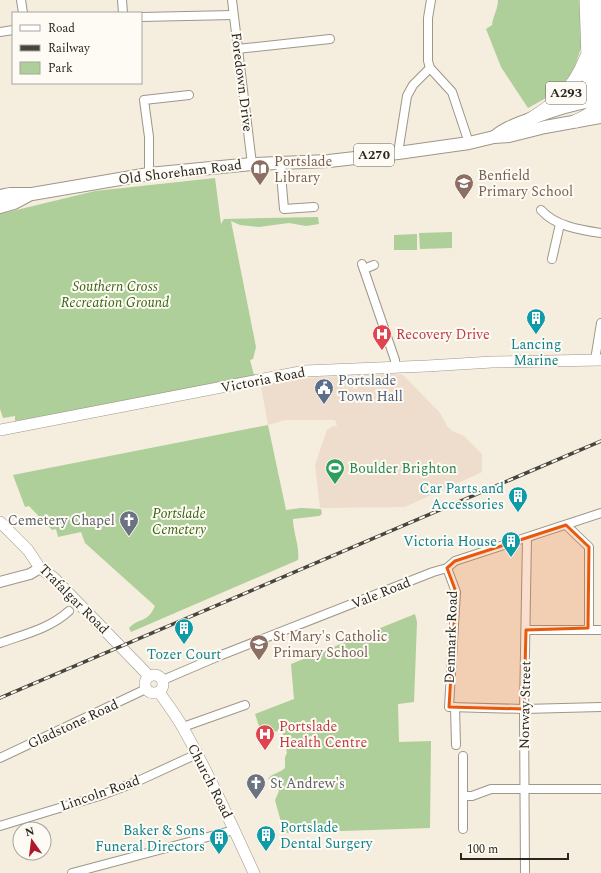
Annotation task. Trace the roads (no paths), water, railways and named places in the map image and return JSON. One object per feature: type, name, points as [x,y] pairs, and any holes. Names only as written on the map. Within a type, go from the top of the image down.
[{"type":"highway","name":"A293","points":[[586,0],[588,88],[598,105]]},
{"type":"highway","name":"A293","points":[[576,121],[587,116],[598,105],[600,49],[596,0]]},
{"type":"highway","name":"A293","points":[[531,119],[553,104],[568,91],[588,55]]},
{"type":"main road","name":"Old Shoreham Road","points":[[494,137],[506,128],[559,108],[598,105]]},
{"type":"main road","name":"Old Shoreham Road","points":[[0,196],[10,194],[32,194],[149,174],[252,164],[329,161],[398,153],[469,143],[494,137],[509,136],[534,129],[576,121]]},
{"type":"main road","name":"Old Shoreham Road","points":[[0,207],[14,203],[32,194]]},
{"type":"main road","name":"Victoria Road","points":[[0,430],[305,371],[396,368],[492,362],[598,360]]},
{"type":"main road","name":"Trafalgar Road","points":[[0,522],[28,550],[40,568],[59,582],[149,676]]},
{"type":"main road","points":[[154,674],[158,675],[163,680],[163,687],[160,692],[153,694],[146,690],[145,682],[149,676],[154,674]]},
{"type":"main road","name":"Church Road","points":[[160,692],[183,728],[197,754],[254,873]]},
{"type":"street","points":[[21,0],[23,12]]},
{"type":"street","points":[[122,0],[123,12]]},
{"type":"street","name":"Foredown Drive","points":[[232,0],[252,164]]},
{"type":"street","points":[[431,0],[428,18],[428,61],[430,68],[452,92],[469,143]]},
{"type":"street","points":[[142,17],[234,15]]},
{"type":"street","points":[[0,32],[12,30]]},
{"type":"street","points":[[237,49],[330,39]]},
{"type":"street","points":[[398,153],[407,96],[414,85],[430,68]]},
{"type":"street","points":[[149,174],[149,137],[144,100],[189,95]]},
{"type":"street","points":[[280,163],[284,209],[314,207]]},
{"type":"street","points":[[540,210],[560,224],[601,233]]},
{"type":"street","points":[[552,259],[560,224]]},
{"type":"street","points":[[374,265],[363,267],[396,368]]},
{"type":"street","points":[[598,360],[601,323]]},
{"type":"street","name":"Vale Road","points":[[163,680],[219,656],[433,572],[447,568],[455,561],[601,513]]},
{"type":"street","points":[[566,525],[589,547],[589,626],[586,630]]},
{"type":"street","name":"Norway Street","points":[[525,873],[524,708],[527,538]]},
{"type":"street","points":[[0,582],[30,574],[40,568]]},
{"type":"street","name":"Denmark Road","points":[[447,568],[456,592],[452,707],[456,745]]},
{"type":"street","points":[[0,643],[46,627],[59,620],[70,611]]},
{"type":"street","points":[[526,630],[601,630]]},
{"type":"street","name":"Gladstone Road","points":[[0,758],[146,690]]},
{"type":"street","points":[[183,728],[245,705]]},
{"type":"street","points":[[452,707],[601,707]]},
{"type":"street","name":"Lincoln Road","points":[[0,826],[106,793],[136,782],[197,754]]},
{"type":"street","points":[[462,756],[463,829]]},
{"type":"street","points":[[463,796],[472,796],[490,789],[601,789]]},
{"type":"street","points":[[72,873],[234,830]]},
{"type":"railway","points":[[0,698],[601,441]]},
{"type":"place","name":"Portslade Library","points":[[260,186]]},
{"type":"place","name":"Benfield Primary School","points":[[464,200]]},
{"type":"place","name":"Lancing Marine","points":[[536,335]]},
{"type":"place","name":"Recovery Drive","points":[[382,351]]},
{"type":"place","name":"Portslade Town Hall","points":[[324,405]]},
{"type":"place","name":"Boulder Brighton","points":[[335,485]]},
{"type":"place","name":"Car Parts and Accessories","points":[[518,513]]},
{"type":"place","name":"Cemetery Chapel","points":[[129,537]]},
{"type":"place","name":"Victoria House","points":[[511,558]]},
{"type":"place","name":"Tozer Court","points":[[184,645]]},
{"type":"place","name":"St Mary's Catholic Primary School","points":[[259,661]]},
{"type":"place","name":"Portslade Health Centre","points":[[265,751]]},
{"type":"place","name":"St Andrew's","points":[[256,800]]},
{"type":"place","name":"Portslade Dental Surgery","points":[[266,852]]},
{"type":"place","name":"Baker & Sons Funeral Directors","points":[[219,855]]},
{"type":"park label","name":"Southern Cross Recreation Ground","points":[[115,294]]},
{"type":"park label","name":"Portslade Cemetery","points":[[179,522]]}]
